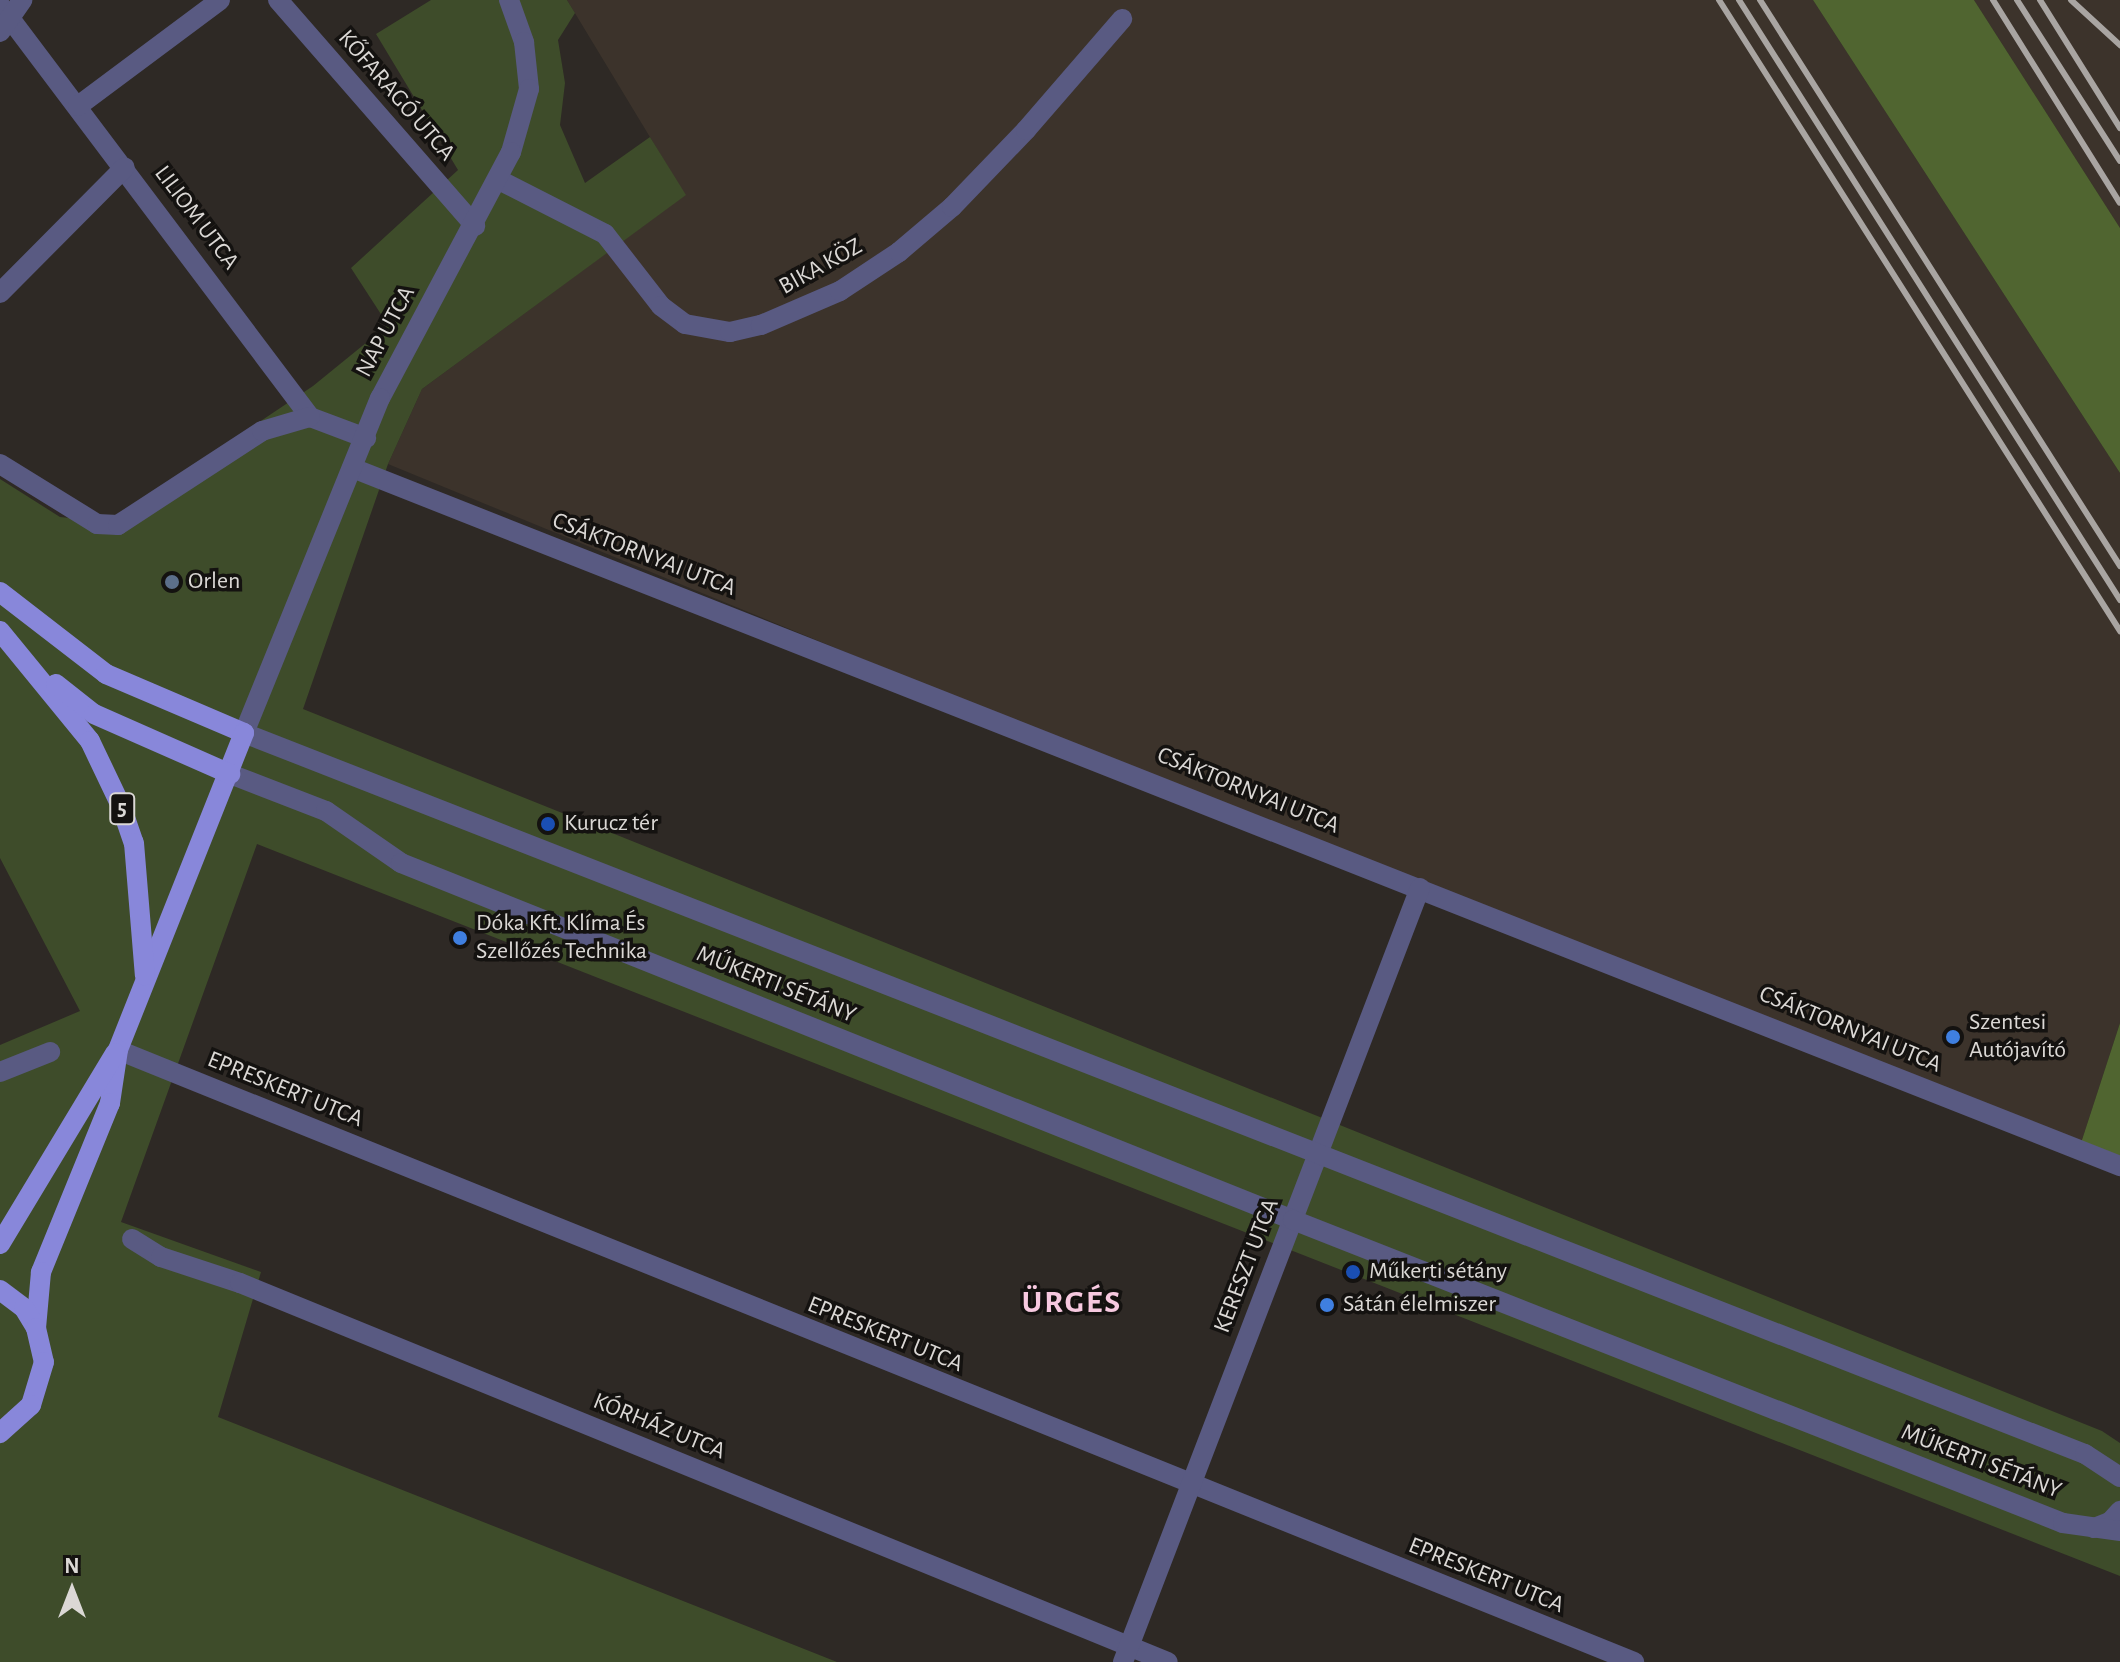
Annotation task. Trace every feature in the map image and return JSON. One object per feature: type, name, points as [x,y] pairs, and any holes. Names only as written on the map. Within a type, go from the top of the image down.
[{"type":"main road","points":[[0,592],[106,674],[244,733]]},
{"type":"main road","name":"5","points":[[0,631],[31,664],[90,741],[121,806],[139,876],[146,980]]},
{"type":"main road","points":[[31,664],[94,714],[230,774]]},
{"type":"main road","name":"5","points":[[0,1244],[118,1050],[244,733]]},
{"type":"main road","name":"5","points":[[0,1433],[22,1417],[38,1391],[44,1362],[36,1328],[41,1272],[110,1103],[118,1050]]},
{"type":"main road","points":[[0,1290],[24,1308],[36,1328]]},
{"type":"street","points":[[78,106],[220,0]]},
{"type":"street","name":"KŐFARAGÓ UTCA","points":[[278,0],[475,226]]},
{"type":"street","name":"NAP UTCA","points":[[355,469],[380,398],[499,180],[529,89],[524,42],[509,0]]},
{"type":"street","name":"LILIOM UTCA","points":[[8,14],[310,417]]},
{"type":"street","name":"BIKA KÖZ","points":[[499,180],[605,234],[661,306],[685,324],[730,332],[761,325],[840,291],[899,252],[952,207],[1026,130],[1122,19]]},
{"type":"street","points":[[0,293],[125,167]]},
{"type":"street","points":[[0,464],[97,524],[118,525],[262,431],[310,417],[366,438]]},
{"type":"street","points":[[244,733],[355,469]]},
{"type":"street","name":"CSÁKTORNYAI UTCA","points":[[355,469],[2120,1166]]},
{"type":"street","name":"MŰKERTI SÉTÁNY","points":[[244,733],[1319,1151],[2085,1454],[2119,1478]]},
{"type":"street","name":"MŰKERTI SÉTÁNY","points":[[230,774],[326,811],[401,863],[1293,1220],[2063,1523],[2120,1531]]},
{"type":"street","name":"KERESZT UTCA","points":[[1126,1655],[1420,888]]},
{"type":"street","name":"EPRESKERT UTCA","points":[[118,1050],[1190,1487],[1634,1662]]},
{"type":"street","points":[[0,1072],[50,1052]]},
{"type":"street","name":"KÓRHÁZ UTCA","points":[[132,1239],[161,1257],[240,1283],[1126,1655],[1168,1662]]},
{"type":"street","points":[[2094,1528],[2110,1522],[2120,1511]]},
{"type":"shaded area","points":[[567,0],[1813,0],[2120,473],[2120,1023],[2080,1146],[1420,888],[388,464],[422,389],[685,195]]},
{"type":"shaded area","points":[[1974,0],[2120,0],[2120,228]]},
{"type":"green space","points":[[431,0],[567,0],[575,13],[558,40],[565,83],[560,125],[585,183],[650,137],[686,195],[422,389],[388,464],[303,709],[2102,1431],[2120,1443],[2120,1576],[257,844],[121,1222],[261,1272],[218,1417],[837,1662],[0,1662],[0,1045],[80,1011],[0,858],[0,479],[60,517],[110,522],[313,386],[388,325],[351,268],[458,170],[376,34]]},
{"type":"green space","points":[[1813,0],[1974,0],[2120,228],[2120,473]]},
{"type":"green space","points":[[2120,1023],[2120,1164],[2080,1146]]},
{"type":"railway","points":[[1719,0],[2120,631]]},
{"type":"railway","points":[[1739,0],[2120,600]]},
{"type":"railway","points":[[1760,0],[2120,566]]},
{"type":"railway","points":[[1993,0],[2120,203]]},
{"type":"railway","points":[[2017,0],[2120,161]]},
{"type":"railway","points":[[2040,0],[2120,128]]},
{"type":"railway","points":[[2071,0],[2120,45]]},
{"type":"place","name":"Orlen","points":[[172,582]]},
{"type":"place","name":"Kurucz tér","points":[[548,824]]},
{"type":"place","name":"Dóka Kft. Klíma És Szellőzés Technika","points":[[460,938]]},
{"type":"place","name":"Szentesi Autójavító","points":[[1953,1037]]},
{"type":"place","name":"Műkerti sétány","points":[[1353,1272]]},
{"type":"place","name":"Sátán élelmiszer","points":[[1327,1305]]},
{"type":"district","name":"ÜRGÉS","points":[[1072,1302]]}]
